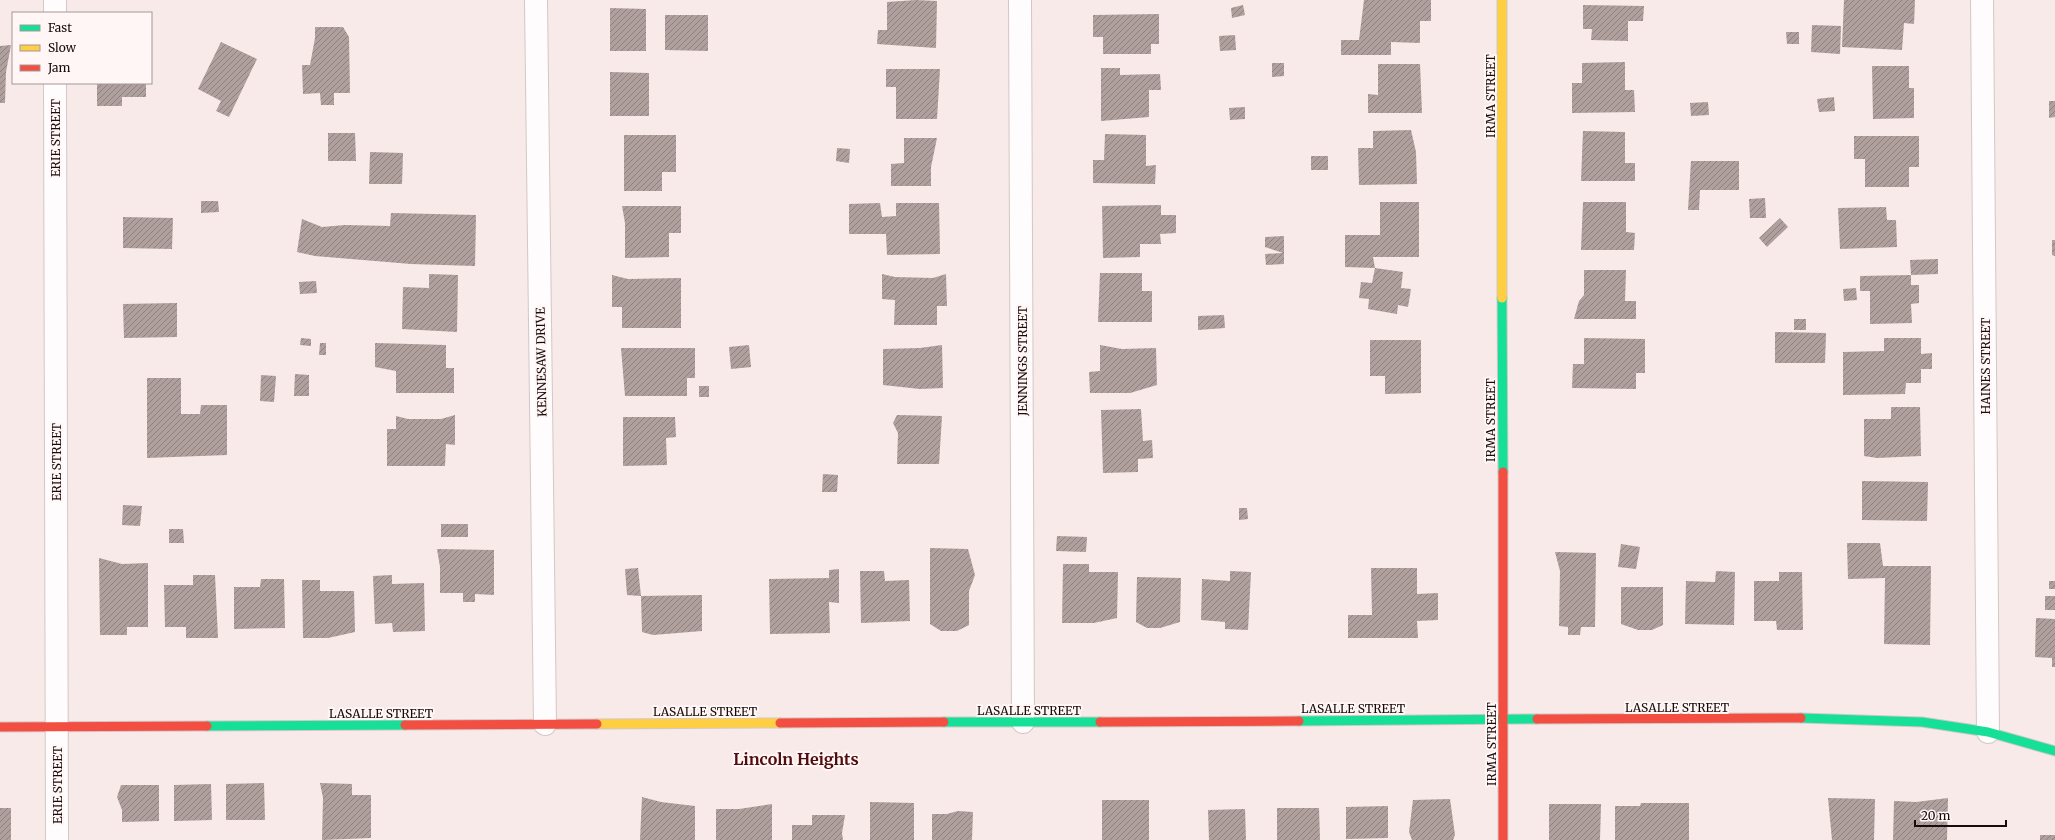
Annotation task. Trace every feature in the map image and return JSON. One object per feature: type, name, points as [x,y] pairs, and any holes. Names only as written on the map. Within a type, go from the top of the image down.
[{"type":"street","points":[[55,0],[55,12]]},
{"type":"street","name":"KENNESAW DRIVE","points":[[536,0],[545,724]]},
{"type":"street","name":"JENNINGS STREET","points":[[1020,0],[1022,722]]},
{"type":"street","name":"IRMA STREET","points":[[1502,0],[1503,840]]},
{"type":"street","name":"HAINES STREET","points":[[1982,0],[1988,732]]},
{"type":"street","name":"ERIE STREET","points":[[55,84],[57,840]]},
{"type":"street","name":"LASALLE STREET","points":[[0,727],[1503,719],[1850,719],[1922,722],[1988,732],[2055,751]]},
{"type":"building","points":[[916,0],[937,1],[936,48],[877,44],[878,30],[887,30],[887,2]]},
{"type":"building","points":[[1364,0],[1431,0],[1431,21],[1420,21],[1420,43],[1391,42],[1391,55],[1341,55],[1341,40],[1359,40]]},
{"type":"building","points":[[1844,0],[1915,0],[1914,24],[1904,23],[1902,50],[1842,47]]},
{"type":"building","points":[[1243,5],[1245,15],[1232,18],[1231,8]]},
{"type":"building","points":[[1583,5],[1644,6],[1643,21],[1628,21],[1628,41],[1591,40],[1592,29],[1583,29]]},
{"type":"building","points":[[610,8],[646,9],[646,51],[610,51]]},
{"type":"building","points":[[1159,14],[1159,44],[1151,44],[1151,54],[1103,54],[1103,37],[1093,37],[1093,15]]},
{"type":"building","points":[[665,15],[708,15],[708,51],[665,50]]},
{"type":"building","points":[[1812,25],[1841,26],[1840,54],[1811,52]]},
{"type":"building","points":[[315,27],[343,27],[349,37],[350,93],[334,93],[334,105],[321,105],[320,93],[303,94],[302,65],[310,65],[315,38]]},
{"type":"building","points":[[1786,32],[1799,32],[1799,44],[1787,44]]},
{"type":"building","points":[[1235,35],[1236,50],[1220,51],[1219,36]]},
{"type":"building","points":[[221,42],[257,59],[229,117],[216,111],[221,101],[198,89]]},
{"type":"building","points":[[11,45],[6,72],[5,103],[0,103],[0,46]]},
{"type":"building","points":[[1625,62],[1625,90],[1634,90],[1635,112],[1572,113],[1572,83],[1582,83],[1582,63]]},
{"type":"building","points":[[1272,63],[1284,63],[1284,76],[1272,77]]},
{"type":"building","points":[[1378,64],[1420,64],[1422,113],[1368,113],[1368,94],[1378,95]]},
{"type":"building","points":[[1872,66],[1909,66],[1909,88],[1914,88],[1914,118],[1873,119]]},
{"type":"building","points":[[1101,68],[1120,68],[1120,75],[1160,74],[1161,90],[1149,90],[1149,117],[1101,121]]},
{"type":"building","points":[[886,69],[940,69],[937,119],[896,119],[896,87],[886,87]]},
{"type":"building","points":[[610,72],[649,73],[649,116],[610,116]]},
{"type":"building","points":[[97,84],[146,84],[146,97],[122,97],[122,106],[97,106]]},
{"type":"building","points":[[1834,97],[1835,111],[1819,112],[1817,99]]},
{"type":"building","points":[[2049,101],[2055,101],[2055,117],[2049,118]]},
{"type":"building","points":[[1708,102],[1709,115],[1691,116],[1690,103]]},
{"type":"building","points":[[1245,107],[1245,119],[1230,120],[1229,108]]},
{"type":"building","points":[[1411,130],[1416,152],[1417,184],[1359,185],[1358,148],[1373,148],[1373,131]]},
{"type":"building","points":[[1583,131],[1625,132],[1625,163],[1635,163],[1635,181],[1581,181]]},
{"type":"building","points":[[328,133],[355,133],[356,161],[328,161]]},
{"type":"building","points":[[1105,134],[1146,135],[1146,166],[1156,165],[1155,184],[1093,183],[1093,160],[1104,160]]},
{"type":"building","points":[[624,135],[676,135],[676,172],[662,172],[662,191],[624,191]]},
{"type":"building","points":[[1854,136],[1919,136],[1919,167],[1909,167],[1909,187],[1865,187],[1865,159],[1854,159]]},
{"type":"building","points":[[904,138],[937,138],[931,167],[931,186],[891,186],[891,164],[904,163]]},
{"type":"building","points":[[837,148],[850,149],[849,163],[836,161]]},
{"type":"building","points":[[370,152],[403,153],[402,184],[369,184]]},
{"type":"building","points":[[1311,156],[1328,156],[1328,170],[1311,170]]},
{"type":"building","points":[[1691,161],[1739,161],[1739,190],[1700,190],[1699,210],[1688,210]]},
{"type":"building","points":[[1765,198],[1766,218],[1750,218],[1749,199]]},
{"type":"building","points":[[201,201],[218,201],[219,212],[201,213]]},
{"type":"building","points":[[1380,202],[1419,202],[1419,257],[1373,257],[1375,268],[1345,267],[1345,235],[1380,235]]},
{"type":"building","points":[[1583,202],[1626,202],[1626,232],[1635,233],[1634,250],[1581,250]]},
{"type":"building","points":[[880,203],[882,217],[896,216],[896,203],[939,203],[940,254],[887,255],[886,234],[849,234],[849,204]]},
{"type":"building","points":[[1161,205],[1161,215],[1176,215],[1176,233],[1160,234],[1161,244],[1140,244],[1140,257],[1103,258],[1102,206]]},
{"type":"building","points":[[622,206],[681,206],[681,233],[669,233],[669,257],[625,258],[625,223]]},
{"type":"building","points":[[1886,207],[1887,220],[1896,220],[1897,247],[1840,249],[1838,208]]},
{"type":"building","points":[[391,213],[476,215],[475,266],[411,264],[315,256],[297,252],[302,219],[322,227],[345,225],[390,226]]},
{"type":"building","points":[[123,217],[173,218],[172,249],[123,248]]},
{"type":"building","points":[[1780,218],[1788,227],[1767,247],[1759,238]]},
{"type":"building","points":[[1284,236],[1284,264],[1266,265],[1265,254],[1283,253],[1265,247],[1265,237]]},
{"type":"building","points":[[2052,240],[2055,240],[2055,256],[2052,255]]},
{"type":"building","points":[[1938,259],[1938,274],[1911,275],[1910,260]]},
{"type":"building","points":[[1375,268],[1403,272],[1401,288],[1411,289],[1408,307],[1398,305],[1397,314],[1368,309],[1369,299],[1359,298],[1361,282],[1372,283]]},
{"type":"building","points":[[1584,270],[1626,270],[1625,301],[1636,301],[1636,319],[1574,319],[1579,301],[1584,295]]},
{"type":"building","points":[[1100,273],[1142,273],[1142,291],[1152,291],[1152,322],[1098,322]]},
{"type":"building","points":[[429,274],[458,275],[457,332],[402,329],[403,287],[429,288]]},
{"type":"building","points":[[882,274],[895,277],[933,278],[946,274],[947,306],[937,306],[937,325],[894,325],[895,300],[882,299]]},
{"type":"building","points":[[612,275],[628,279],[681,278],[681,328],[622,328],[622,307],[612,307]]},
{"type":"building","points":[[1911,275],[1911,285],[1919,285],[1919,303],[1911,304],[1912,323],[1870,324],[1870,291],[1860,291],[1860,276]]},
{"type":"building","points":[[316,281],[317,293],[300,294],[299,282]]},
{"type":"building","points":[[1856,288],[1857,300],[1844,301],[1843,289]]},
{"type":"building","points":[[177,303],[177,337],[124,338],[123,304]]},
{"type":"building","points":[[1224,315],[1225,328],[1198,330],[1198,316]]},
{"type":"building","points":[[1794,319],[1806,319],[1806,330],[1794,330]]},
{"type":"building","points":[[1775,332],[1826,333],[1825,363],[1775,363]]},
{"type":"building","points":[[301,338],[311,339],[311,346],[300,345]]},
{"type":"building","points":[[1584,338],[1645,339],[1645,373],[1636,373],[1636,389],[1572,388],[1573,364],[1584,364]]},
{"type":"building","points":[[1884,338],[1921,338],[1921,354],[1932,353],[1932,369],[1921,369],[1921,383],[1906,383],[1905,394],[1843,395],[1843,352],[1884,351]]},
{"type":"building","points":[[1370,340],[1421,340],[1421,393],[1385,394],[1385,376],[1370,376]]},
{"type":"building","points":[[320,343],[326,343],[326,355],[319,355]]},
{"type":"building","points":[[375,343],[446,345],[446,368],[454,368],[454,393],[396,393],[396,371],[375,367]]},
{"type":"building","points":[[749,345],[751,367],[731,369],[729,347]]},
{"type":"building","points":[[942,345],[943,388],[920,389],[883,385],[883,349],[920,348]]},
{"type":"building","points":[[1100,345],[1122,349],[1156,348],[1157,385],[1130,393],[1090,393],[1089,372],[1100,371]]},
{"type":"building","points":[[621,348],[695,348],[695,378],[687,378],[687,396],[625,396]]},
{"type":"building","points":[[295,374],[309,375],[309,396],[294,396]]},
{"type":"building","points":[[261,375],[276,376],[274,402],[260,401]]},
{"type":"building","points":[[147,378],[181,378],[181,414],[200,414],[201,405],[227,405],[227,455],[147,458]]},
{"type":"building","points":[[699,386],[709,386],[709,397],[699,397]]},
{"type":"building","points":[[1891,407],[1920,407],[1921,456],[1877,458],[1864,456],[1864,419],[1891,419]]},
{"type":"building","points":[[1141,409],[1143,441],[1152,440],[1153,458],[1138,459],[1138,472],[1103,473],[1101,410]]},
{"type":"building","points":[[455,415],[455,445],[446,444],[445,466],[387,466],[387,429],[396,429],[396,416],[408,419],[441,419]]},
{"type":"building","points":[[897,415],[942,416],[939,464],[897,464],[898,433],[893,423]]},
{"type":"building","points":[[623,417],[675,417],[676,437],[666,438],[667,465],[623,466]]},
{"type":"building","points":[[823,474],[838,475],[837,492],[822,492]]},
{"type":"building","points":[[1862,481],[1928,482],[1927,521],[1862,520]]},
{"type":"building","points":[[123,505],[142,506],[140,526],[122,525]]},
{"type":"building","points":[[1239,508],[1247,508],[1248,519],[1239,520]]},
{"type":"building","points":[[441,524],[468,524],[468,537],[441,537]]},
{"type":"building","points":[[169,529],[183,529],[184,543],[169,543]]},
{"type":"building","points":[[1057,536],[1087,537],[1086,552],[1056,551]]},
{"type":"building","points":[[1847,543],[1880,543],[1883,566],[1931,566],[1930,645],[1884,644],[1885,578],[1848,579]]},
{"type":"building","points":[[1621,544],[1640,547],[1636,569],[1618,567]]},
{"type":"building","points":[[930,548],[968,549],[975,575],[969,591],[969,625],[957,631],[941,631],[930,624]]},
{"type":"building","points":[[437,549],[494,550],[494,595],[475,594],[475,602],[463,602],[463,593],[440,593],[440,567]]},
{"type":"building","points":[[1555,552],[1596,553],[1595,627],[1581,627],[1580,635],[1568,635],[1568,627],[1559,626],[1560,571]]},
{"type":"building","points":[[99,558],[122,564],[148,563],[148,627],[127,627],[127,635],[100,635]]},
{"type":"building","points":[[1063,564],[1089,564],[1089,572],[1118,572],[1117,618],[1094,623],[1062,623]]},
{"type":"building","points":[[638,568],[641,596],[627,595],[625,569]]},
{"type":"building","points":[[1371,568],[1417,568],[1417,594],[1438,593],[1438,620],[1417,621],[1418,638],[1348,638],[1348,615],[1372,615]]},
{"type":"building","points":[[839,569],[839,603],[829,602],[830,633],[770,634],[769,579],[829,578],[829,570]]},
{"type":"building","points":[[860,571],[884,571],[885,581],[909,580],[910,621],[861,623]]},
{"type":"building","points":[[1230,571],[1251,572],[1248,630],[1225,629],[1225,622],[1201,620],[1202,579],[1230,581]]},
{"type":"building","points":[[1716,571],[1735,572],[1734,625],[1685,624],[1686,581],[1715,582]]},
{"type":"building","points":[[1779,572],[1802,572],[1803,630],[1777,630],[1776,621],[1754,621],[1754,581],[1779,581]]},
{"type":"building","points":[[193,575],[215,575],[218,638],[186,638],[186,627],[165,627],[164,585],[193,585]]},
{"type":"building","points":[[392,575],[392,584],[424,583],[425,631],[393,632],[392,623],[375,624],[373,576]]},
{"type":"building","points":[[1137,577],[1181,578],[1180,622],[1160,628],[1147,628],[1136,622]]},
{"type":"building","points":[[261,579],[284,579],[285,628],[234,629],[234,587],[260,587]]},
{"type":"building","points":[[302,580],[320,580],[320,591],[354,591],[355,632],[328,638],[303,638]]},
{"type":"building","points":[[2049,581],[2055,581],[2055,589],[2049,589]]},
{"type":"building","points":[[1621,587],[1663,587],[1663,625],[1652,630],[1638,630],[1621,624]]},
{"type":"building","points":[[702,595],[702,631],[653,635],[642,632],[641,596]]},
{"type":"building","points":[[2045,596],[2055,596],[2055,610],[2045,610]]},
{"type":"building","points":[[2036,618],[2055,619],[2055,667],[2052,667],[2052,658],[2035,657]]},
{"type":"building","points":[[264,783],[265,820],[226,820],[226,784]]},
{"type":"building","points":[[320,783],[352,784],[352,795],[371,795],[371,838],[322,840],[323,798]]},
{"type":"building","points":[[211,784],[212,820],[174,821],[174,785]]},
{"type":"building","points":[[121,785],[159,785],[159,821],[122,822],[122,810],[117,797]]},
{"type":"building","points":[[642,797],[661,802],[695,806],[695,840],[640,840]]},
{"type":"building","points":[[1828,798],[1875,799],[1874,840],[1832,840]]},
{"type":"building","points":[[1948,798],[1947,840],[1893,840],[1894,801],[1916,802]]},
{"type":"building","points":[[1450,799],[1455,835],[1453,840],[1412,840],[1409,832],[1413,800]]},
{"type":"building","points":[[1102,800],[1149,800],[1149,840],[1102,840]]},
{"type":"building","points":[[870,802],[914,803],[914,840],[870,840]]},
{"type":"building","points":[[1641,803],[1689,803],[1689,840],[1615,840],[1615,806],[1640,806]]},
{"type":"building","points":[[772,804],[772,840],[716,840],[716,809],[739,809]]},
{"type":"building","points":[[1549,804],[1601,804],[1600,840],[1549,840]]},
{"type":"building","points":[[1388,806],[1388,838],[1346,839],[1346,807]]},
{"type":"building","points":[[0,808],[11,808],[11,840],[0,840]]},
{"type":"building","points":[[1277,808],[1319,808],[1320,840],[1277,840]]},
{"type":"building","points":[[1245,809],[1246,840],[1209,840],[1208,810]]},
{"type":"building","points":[[958,811],[973,812],[972,840],[932,840],[932,814],[947,814]]},
{"type":"building","points":[[812,815],[845,815],[842,833],[843,840],[792,840],[792,825],[812,825]]},
{"type":"building","points":[[2040,835],[2055,835],[2055,840],[2040,840]]},
{"type":"traffic: fast","points":[[1502,298],[1503,472]]},
{"type":"traffic: fast","points":[[1801,718],[1922,722],[1988,732],[2055,751]]},
{"type":"traffic: fast","points":[[1299,721],[1537,719]]},
{"type":"traffic: fast","points":[[944,722],[1100,722]]},
{"type":"traffic: fast","points":[[207,726],[405,725]]},
{"type":"traffic: slow","points":[[1502,0],[1502,298]]},
{"type":"traffic: slow","points":[[597,724],[780,723]]},
{"type":"traffic: jam","points":[[1503,472],[1503,840]]},
{"type":"traffic: jam","points":[[1537,719],[1801,718]]},
{"type":"traffic: jam","points":[[1100,722],[1299,721]]},
{"type":"traffic: jam","points":[[780,723],[944,722]]},
{"type":"traffic: jam","points":[[405,725],[597,724]]},
{"type":"traffic: jam","points":[[0,727],[207,726]]},
{"type":"district","name":"Lincoln Heights","points":[[796,759]]}]
